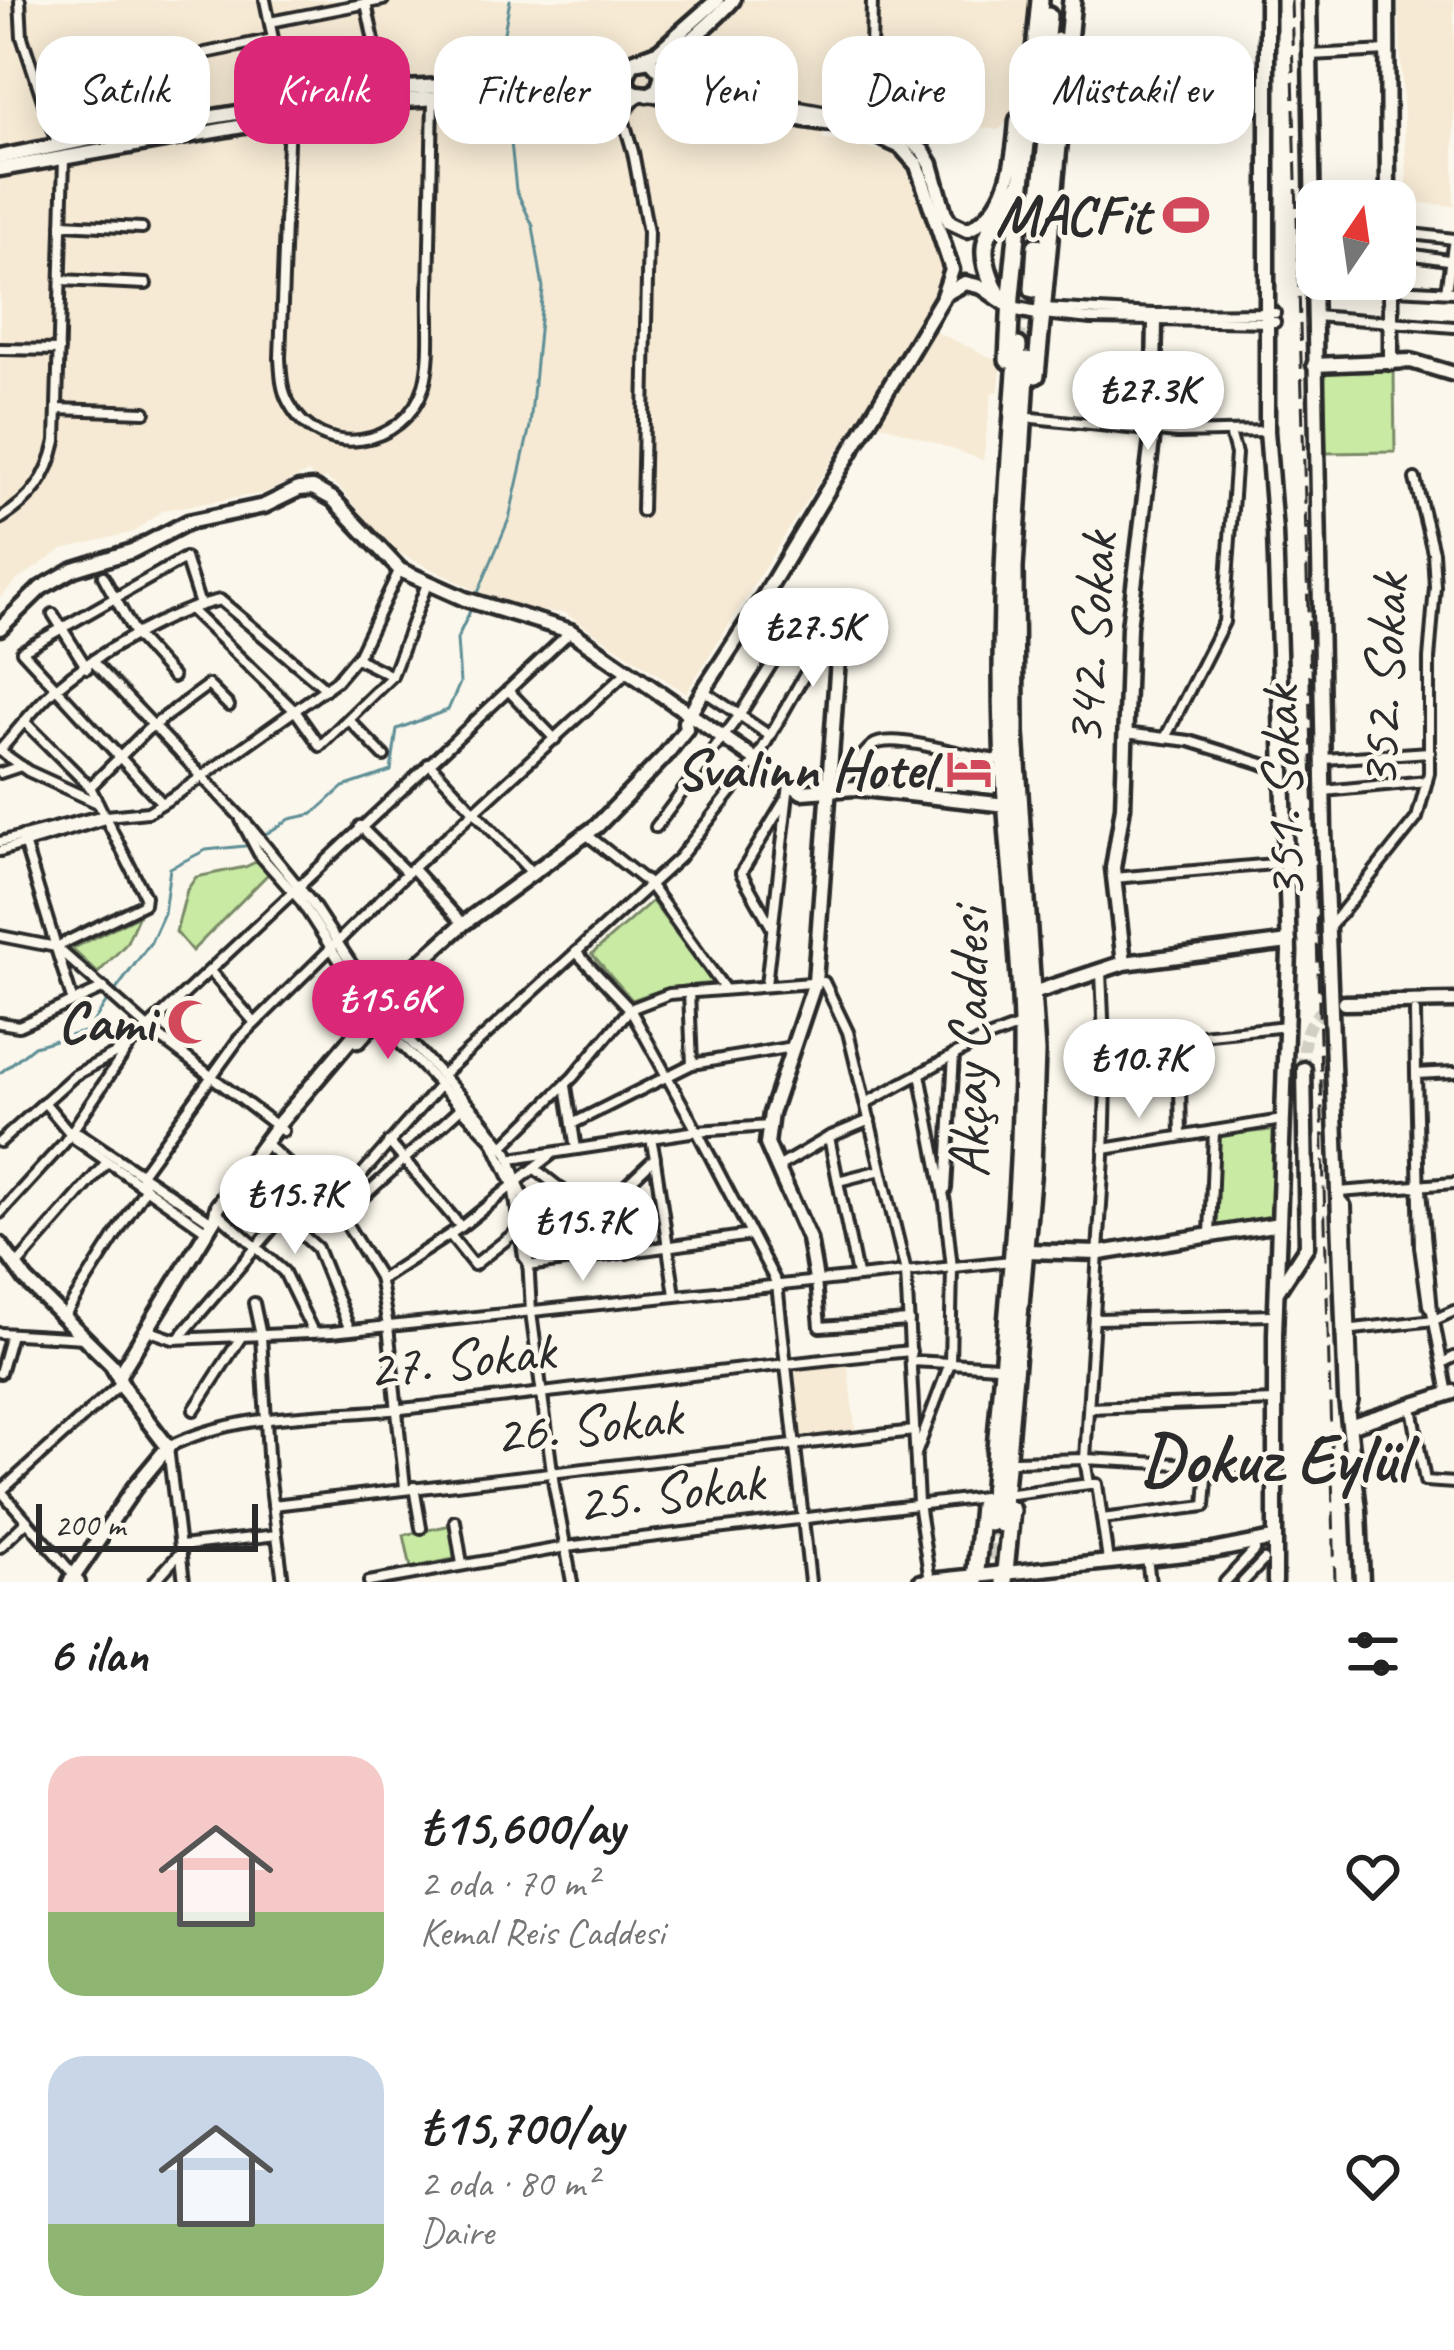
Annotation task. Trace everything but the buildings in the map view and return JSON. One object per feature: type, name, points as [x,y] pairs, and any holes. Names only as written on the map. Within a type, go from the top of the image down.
[{"type":"highway","points":[[1037,36],[1044,0]]},
{"type":"highway","points":[[1044,0],[1034,222],[1061,0]]},
{"type":"highway","points":[[1023,346],[1042,311],[1072,0]]},
{"type":"highway","points":[[1005,303],[1025,144]]},
{"type":"highway","points":[[1007,567],[1023,531],[1033,418],[1023,346],[982,256],[988,236],[1022,182]]},
{"type":"highway","points":[[1028,288],[1032,246]]},
{"type":"highway","name":"Akçay Caddesi","points":[[1018,1256],[1022,1026],[1004,760],[1007,567],[1023,346]]},
{"type":"highway","name":"Akçay Caddesi","points":[[994,1530],[1034,1114],[1033,993],[1007,567]]},
{"type":"highway","points":[[1002,1579],[983,1497],[997,1366],[1012,1326]]},
{"type":"highway","points":[[975,1579],[1012,1494],[1020,1403],[1012,1326]]},
{"type":"street","points":[[0,519],[42,483],[52,462],[57,410],[61,151],[22,37],[20,0]]},
{"type":"street","points":[[266,0],[272,36]]},
{"type":"street","points":[[270,22],[383,0]]},
{"type":"street","points":[[410,95],[584,79],[659,52],[717,0]]},
{"type":"street","points":[[698,36],[733,0]]},
{"type":"street","points":[[871,36],[872,0]]},
{"type":"street","points":[[1267,0],[1271,318],[1267,431],[1275,532],[1289,942],[1279,1225],[1282,1262],[1265,1549],[1274,1582]]},
{"type":"street","name":"351. Sokak","points":[[1309,0],[1314,180]]},
{"type":"street","points":[[1387,0],[1388,180]]},
{"type":"street","points":[[366,3],[373,36]]},
{"type":"street","points":[[1310,55],[1389,51]]},
{"type":"street","points":[[640,95],[630,89],[629,67],[638,60],[650,60],[655,66]]},
{"type":"street","points":[[410,91],[433,92]]},
{"type":"street","points":[[631,104],[655,91]]},
{"type":"street","points":[[287,144],[283,389],[290,406],[320,435],[345,442],[369,439],[402,423],[414,409],[426,379],[433,92]]},
{"type":"street","points":[[377,1012],[502,898],[597,826],[646,778],[686,729],[703,691],[758,608],[942,298],[952,270],[917,165],[897,145],[859,128],[631,94]]},
{"type":"street","points":[[798,109],[893,126],[931,164],[950,222],[967,230],[989,215],[1002,193],[1014,163],[1015,144]]},
{"type":"street","points":[[0,157],[61,151],[234,120]]},
{"type":"street","points":[[629,144],[648,232],[642,511]]},
{"type":"street","points":[[0,169],[61,151]]},
{"type":"street","points":[[62,224],[142,228]]},
{"type":"street","points":[[1416,234],[1454,239],[1450,291],[1416,287]]},
{"type":"street","points":[[939,235],[955,261],[1005,303],[1155,321],[1271,318]]},
{"type":"street","points":[[1416,255],[1452,261]]},
{"type":"street","points":[[61,280],[146,284]]},
{"type":"street","points":[[942,298],[953,287],[982,287]]},
{"type":"street","name":"351. Sokak","points":[[1315,300],[1323,791],[1338,1194],[1361,1582]]},
{"type":"street","points":[[1390,300],[1391,363]]},
{"type":"street","points":[[1042,311],[1271,318]]},
{"type":"street","points":[[1315,316],[1454,327]]},
{"type":"street","name":"342. Sokak","points":[[1124,963],[1114,878],[1123,807],[1131,606],[1153,432],[1155,321]]},
{"type":"street","points":[[0,349],[59,350]]},
{"type":"street","points":[[1314,364],[1411,361],[1454,374]]},
{"type":"street","points":[[57,410],[145,412]]},
{"type":"street","points":[[1033,418],[1153,432],[1267,431]]},
{"type":"street","points":[[1165,738],[1224,622],[1236,454],[1230,432]]},
{"type":"street","name":"352. Sokak","points":[[1328,929],[1417,818],[1427,781],[1435,586],[1415,479]]},
{"type":"street","points":[[0,628],[41,588],[74,569],[132,551],[188,522],[264,506],[305,488],[319,490],[334,499],[400,570],[427,584],[570,632],[789,788],[855,788],[1006,805]]},
{"type":"street","points":[[162,803],[22,651],[185,558],[195,607],[296,712],[320,746],[392,676],[427,584]]},
{"type":"street","points":[[0,847],[148,812],[296,712],[356,658],[400,570]]},
{"type":"street","points":[[103,576],[136,636],[173,677]]},
{"type":"street","points":[[99,803],[21,766],[0,750],[56,688],[136,636],[195,607],[220,601],[326,688]]},
{"type":"street","points":[[758,608],[795,608],[830,631],[839,645],[815,982],[767,1144],[809,1239],[820,1327],[909,1321]]},
{"type":"street","points":[[53,614],[90,665],[154,725],[241,819],[296,888],[377,1012],[503,1145],[511,1160],[530,1242],[531,1312],[572,1582]]},
{"type":"street","points":[[334,1206],[441,1080],[679,858],[755,762],[830,631]]},
{"type":"street","points":[[0,1142],[75,1075],[129,1046],[149,1029],[570,632]]},
{"type":"street","points":[[656,826],[739,716],[779,651]]},
{"type":"street","points":[[356,658],[392,676]]},
{"type":"street","points":[[64,1316],[145,1189],[141,1174],[209,1076],[255,1023],[410,871],[629,670]]},
{"type":"street","points":[[90,787],[154,725],[208,686],[229,706]]},
{"type":"street","points":[[508,690],[555,739]]},
{"type":"street","points":[[703,691],[770,736]]},
{"type":"street","points":[[349,720],[384,756]]},
{"type":"street","points":[[25,722],[90,787],[140,883],[144,904],[56,947]]},
{"type":"street","points":[[1123,732],[1189,741],[1282,770]]},
{"type":"street","points":[[848,776],[872,746],[888,740],[979,760],[1004,760]]},
{"type":"street","points":[[1322,759],[1430,752]]},
{"type":"street","points":[[429,764],[533,874]]},
{"type":"street","points":[[0,773],[21,766]]},
{"type":"street","points":[[1323,791],[1427,781]]},
{"type":"street","points":[[771,926],[741,873],[789,788]]},
{"type":"street","points":[[766,985],[789,788]]},
{"type":"street","points":[[360,826],[463,924]]},
{"type":"street","points":[[587,831],[649,884],[724,988]]},
{"type":"street","points":[[24,840],[74,1002]]},
{"type":"street","points":[[1114,878],[1286,862]]},
{"type":"street","points":[[168,1447],[134,1488],[75,1580],[0,1491],[121,1379],[213,1221],[280,1128],[377,1012],[463,924],[502,898]]},
{"type":"street","points":[[0,936],[56,947],[149,1029],[280,1128]]},
{"type":"street","points":[[1033,993],[1124,963],[1289,942]]},
{"type":"street","points":[[576,952],[630,1009],[777,1284],[810,1582]]},
{"type":"street","points":[[1089,1484],[1084,1459],[1104,1149],[1101,970]]},
{"type":"street","points":[[210,971],[255,1023]]},
{"type":"street","points":[[503,1145],[566,1085],[630,1009],[669,994],[824,982],[848,1032],[906,1272],[918,1503],[930,1581]]},
{"type":"street","points":[[0,1023],[19,1026],[104,988]]},
{"type":"street","points":[[689,992],[692,1064]]},
{"type":"street","points":[[1344,1003],[1415,1007],[1454,1001]]},
{"type":"street","points":[[1351,1419],[1412,1407],[1451,1393],[1433,1315],[1420,1187],[1415,1007]]},
{"type":"street","points":[[866,1103],[953,1055],[1022,1026]]},
{"type":"street","points":[[1104,1045],[1287,1026]]},
{"type":"street","points":[[1179,1036],[1181,1136]]},
{"type":"street","points":[[0,1214],[73,1132],[129,1046]]},
{"type":"street","points":[[572,1124],[692,1064],[793,1047]]},
{"type":"street","points":[[945,1203],[953,1055]]},
{"type":"street","points":[[1304,1069],[1306,1246]]},
{"type":"street","points":[[1416,1074],[1454,1072]]},
{"type":"street","points":[[916,1456],[950,1363],[952,1268],[945,1203],[920,1073]]},
{"type":"street","points":[[441,1080],[492,1140],[516,1182],[528,1264]]},
{"type":"street","points":[[566,1085],[577,1149]]},
{"type":"street","points":[[44,1102],[73,1132],[256,1247],[284,1272],[313,1333]]},
{"type":"street","points":[[342,1216],[462,1107]]},
{"type":"street","points":[[777,1167],[870,1120]]},
{"type":"street","points":[[1104,1149],[1283,1120]]},
{"type":"street","points":[[511,1160],[697,1131],[769,1126]]},
{"type":"street","points":[[1210,1235],[1214,1131]]},
{"type":"street","points":[[73,1132],[75,1139],[145,1189],[213,1221]]},
{"type":"street","points":[[830,1137],[857,1275]]},
{"type":"street","points":[[651,1138],[675,1295]]},
{"type":"street","points":[[388,1142],[461,1227]]},
{"type":"street","points":[[267,1146],[334,1206],[380,1280],[397,1409],[421,1528]]},
{"type":"street","points":[[213,1221],[218,1205],[267,1146]]},
{"type":"street","points":[[380,1280],[461,1227],[554,1152]]},
{"type":"street","points":[[544,1263],[655,1158]]},
{"type":"street","points":[[16,1266],[107,1162]]},
{"type":"street","points":[[534,1168],[593,1214]]},
{"type":"street","points":[[838,1181],[881,1171]]},
{"type":"street","points":[[243,1181],[317,1248],[350,1330]]},
{"type":"street","points":[[1338,1194],[1454,1183]]},
{"type":"street","points":[[619,1190],[627,1253]]},
{"type":"street","points":[[178,1339],[283,1216]]},
{"type":"street","points":[[147,1330],[178,1339],[350,1330],[952,1268],[1018,1256],[1100,1253],[1279,1225]]},
{"type":"street","points":[[450,1235],[474,1265],[521,1228]]},
{"type":"street","points":[[528,1264],[751,1235]]},
{"type":"street","points":[[0,1244],[121,1379],[168,1447],[184,1582]]},
{"type":"street","points":[[1282,1262],[1306,1246]]},
{"type":"street","points":[[1282,1262],[1306,1246]]},
{"type":"street","points":[[254,1303],[283,1582]]},
{"type":"street","points":[[1347,1329],[1454,1311]]},
{"type":"street","points":[[1096,1319],[1276,1315]]},
{"type":"street","points":[[0,1333],[86,1338]]},
{"type":"street","points":[[0,1372],[11,1334]]},
{"type":"street","points":[[194,1410],[241,1337]]},
{"type":"street","name":"27. Sokak","points":[[168,1447],[195,1433],[266,1419],[397,1409],[787,1363],[911,1356],[997,1366]]},
{"type":"street","points":[[1442,1363],[1454,1358]]},
{"type":"street","points":[[1089,1408],[1274,1401]]},
{"type":"street","points":[[1412,1407],[1425,1481],[1454,1483]]},
{"type":"street","name":"26. Sokak","points":[[273,1504],[914,1431]]},
{"type":"street","points":[[1015,1461],[1084,1459],[1273,1469]]},
{"type":"street","points":[[1102,1519],[1205,1506],[1208,1466]]},
{"type":"street","points":[[1012,1494],[1097,1484],[1108,1561]]},
{"type":"street","name":"25. Sokak","points":[[369,1582],[566,1547],[983,1497]]},
{"type":"street","points":[[455,1521],[462,1564]]},
{"type":"street","points":[[0,1547],[27,1522]]},
{"type":"street","points":[[154,1582],[182,1548],[277,1535]]},
{"type":"street","points":[[920,1582],[1002,1579],[1108,1561],[1265,1549]]},
{"type":"street","points":[[1214,1551],[1265,1549]]},
{"type":"street","points":[[1225,1582],[1265,1549]]},
{"type":"street","points":[[1243,1582],[1265,1549]]},
{"type":"street","points":[[1265,1549],[1285,1582]]},
{"type":"street","points":[[1147,1558],[1150,1582]]},
{"type":"street","points":[[1066,1566],[1068,1582]]},
{"type":"shaded area","points":[[0,0],[1029,0],[1024,36],[1009,36],[1009,121],[998,130],[985,128],[985,36],[822,36],[822,144],[893,153],[914,172],[929,231],[951,270],[686,693],[565,613],[514,609],[391,549],[342,490],[308,472],[265,493],[163,510],[134,532],[63,549],[0,598]]},
{"type":"shaded area","points":[[1398,0],[1454,0],[1454,206],[1416,203],[1416,180],[1407,180]]},
{"type":"shaded area","points":[[934,331],[1001,362],[983,460],[875,422],[916,351],[921,353]]},
{"type":"shaded area","points":[[847,1361],[856,1435],[800,1441],[793,1366]]},
{"type":"green space","points":[[1394,371],[1395,452],[1326,453],[1324,373]]},
{"type":"green space","points":[[260,860],[271,871],[192,951],[176,932],[187,890],[196,877]]},
{"type":"green space","points":[[652,901],[713,983],[667,988],[632,1000],[592,954]]},
{"type":"green space","points":[[139,915],[126,944],[98,973],[72,949]]},
{"type":"green space","points":[[1273,1130],[1275,1221],[1214,1231],[1219,1135]]},
{"type":"green space","points":[[451,1525],[458,1558],[411,1568],[404,1535]]},
{"type":"waterway","points":[[503,36],[510,0]]},
{"type":"waterway","points":[[477,595],[509,519],[530,426],[543,288],[533,226],[516,190],[511,144]]},
{"type":"waterway","points":[[261,837],[290,819],[313,814],[343,787],[391,771],[397,729],[448,710],[460,683],[457,639],[471,609]]},
{"type":"waterway","points":[[116,990],[151,942],[164,913],[170,868],[206,850],[253,842]]},
{"type":"waterway","points":[[0,1073],[34,1046],[87,1031],[108,1000]]},
{"type":"tunnel","points":[[1027,245],[1029,222]]},
{"type":"tunnel","points":[[1018,346],[1023,288]]},
{"type":"tunnel","points":[[1304,1069],[1309,1026],[1321,1012],[1344,1003]]},
{"type":"tunnel","points":[[984,1582],[990,1523]]},
{"type":"tunnel","points":[[995,1582],[1001,1524]]},
{"type":"railway","points":[[1291,0],[1335,1582]]},
{"type":"place","name":"MACFit","points":[[1186,215]]},
{"type":"place","name":"Svalinn Hotel","points":[[969,769]]},
{"type":"place","name":"Cami","points":[[190,1022]]},
{"type":"district","name":"Dokuz Eylül","points":[[1274,1459]]}]
